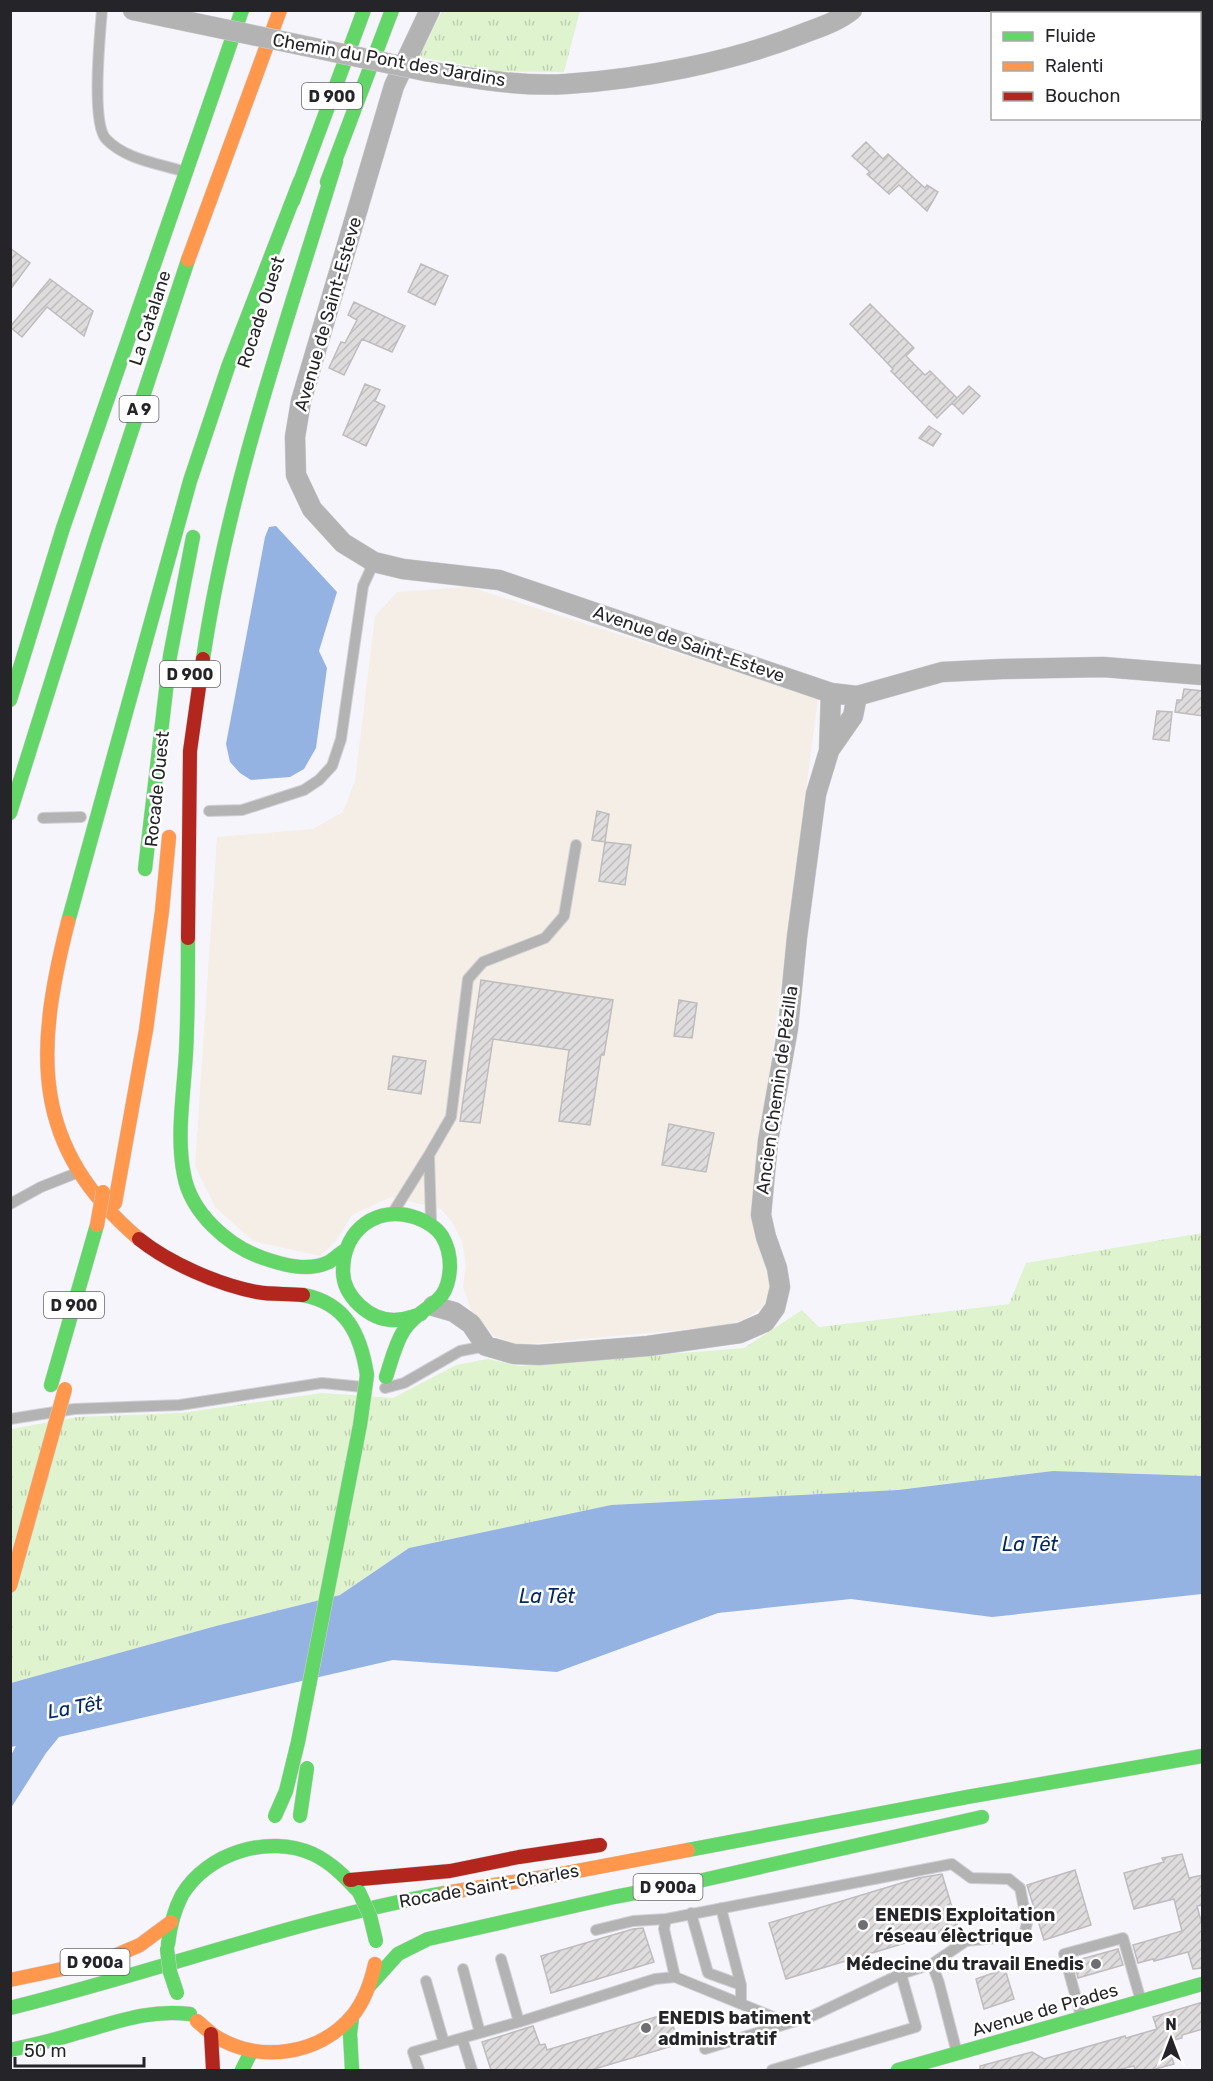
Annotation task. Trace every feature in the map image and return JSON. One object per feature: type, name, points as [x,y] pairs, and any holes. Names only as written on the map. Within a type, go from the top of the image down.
[{"type":"main road","name":"La Catalane","points":[[10,700],[63,528],[242,10]]},
{"type":"main road","name":"La Catalane","points":[[10,813],[95,542],[182,277],[280,10]]},
{"type":"main road","name":"Rocade Ouest","points":[[224,422],[300,181],[364,10]]},
{"type":"main road","name":"Rocade Ouest","points":[[175,774],[201,611],[218,531],[263,360],[301,244],[336,161],[392,10]]},
{"type":"main road","points":[[336,161],[231,513],[205,646],[190,751],[187,1035],[181,1145],[184,1177],[191,1195],[207,1221],[228,1241],[254,1256],[281,1264],[308,1267],[329,1262],[344,1251]]},
{"type":"main road","points":[[300,181],[190,478],[152,613],[56,974],[48,1036],[48,1085],[57,1126],[77,1173],[117,1220],[152,1250],[195,1270],[253,1292],[310,1296],[336,1309],[354,1326],[364,1349],[367,1375]]},
{"type":"main road","name":"Rocade Ouest","points":[[144,885],[170,656],[195,528]]},
{"type":"main road","name":"Rocade Ouest","points":[[109,1235],[146,1030],[162,911],[171,819]]},
{"type":"main road","name":"D 900","points":[[10,1586],[61,1384],[104,1187]]},
{"type":"main road","points":[[254,1847],[270,1826],[286,1791],[298,1742],[360,1425],[371,1330],[346,1292],[342,1270],[344,1251],[358,1228],[368,1219],[394,1211],[414,1214],[431,1223],[445,1239],[451,1259],[449,1281],[443,1294],[404,1330],[379,1399]]},
{"type":"main road","points":[[195,1270],[228,1280],[256,1284],[315,1285]]},
{"type":"main road","points":[[346,1292],[369,1312],[386,1319],[404,1320],[427,1310]]},
{"type":"main road","name":"D 900","points":[[10,1535],[37,1437],[61,1384]]},
{"type":"main road","points":[[320,1857],[307,1836],[300,1816],[310,1751],[372,1434]]},
{"type":"main road","name":"D 900a","points":[[745,1825],[980,1794],[1203,1756]]},
{"type":"main road","name":"Rocade Saint-Charles","points":[[10,2008],[73,1994],[324,1921],[413,1899],[554,1876],[980,1794]]},
{"type":"main road","name":"D 900a","points":[[370,1985],[398,1954],[428,1939],[614,1897],[714,1878],[987,1816],[699,1867]]},
{"type":"main road","points":[[351,1880],[450,1871],[519,1857],[612,1844]]},
{"type":"main road","points":[[276,1845],[299,1849],[320,1857],[337,1867],[351,1880],[368,1907],[374,1924],[376,1964],[363,2002],[352,2017],[334,2034],[312,2046],[289,2052],[251,2052],[233,2046],[211,2034],[190,2014],[177,1993],[170,1972],[168,1949],[171,1922],[183,1895],[201,1873],[226,1856],[254,1847],[276,1845]]},
{"type":"main road","name":"D 900a","points":[[10,1980],[105,1960],[140,1945],[171,1922]]},
{"type":"main road","name":"Rocade Saint-Charles","points":[[363,1929],[384,1924]]},
{"type":"main road","points":[[158,1986],[190,1978]]},
{"type":"main road","name":"Avenue de Prades","points":[[898,2070],[1203,1984]]},
{"type":"main road","points":[[10,2050],[68,2037],[145,2013],[190,2014]]},
{"type":"main road","points":[[351,2070],[352,2017]]},
{"type":"main road","points":[[211,2034],[213,2070]]},
{"type":"main road","points":[[242,2070],[251,2052]]},
{"type":"main road","points":[[289,2052],[304,2064]]},
{"type":"street","name":"Chemin du Pont des Jardins","points":[[133,10],[425,70],[506,82],[565,84],[634,76],[721,59],[770,46],[841,19],[852,10]]},
{"type":"street","name":"Avenue de Saint-Esteve","points":[[430,10],[394,86],[301,401],[295,436],[296,475],[312,510],[343,543],[374,562],[403,569],[499,580],[831,693],[857,696]]},
{"type":"street","points":[[857,696],[942,672],[1103,667],[1203,675]]},
{"type":"street","name":"Ancien Chemin de Pézilla","points":[[486,1346],[514,1354],[539,1355],[648,1346],[740,1333],[765,1322],[775,1308],[780,1287],[777,1268],[761,1215],[768,1141],[788,1028],[797,937],[816,794],[829,751],[831,693]]},
{"type":"street","name":"Ancien Chemin de Pézilla","points":[[829,751],[853,716],[857,696]]},
{"type":"street","points":[[427,1310],[454,1312],[471,1324],[486,1346]]},
{"type":"lane","points":[[102,10],[97,67],[100,124],[104,138],[127,155],[185,172]]},
{"type":"lane","points":[[210,811],[242,810],[304,790],[319,780],[332,766],[341,739],[363,586],[374,562]]},
{"type":"lane","points":[[43,818],[81,817]]},
{"type":"lane","points":[[394,1211],[451,1117],[468,979],[483,962],[545,938],[564,915],[576,845]]},
{"type":"lane","points":[[429,1155],[431,1223]]},
{"type":"lane","points":[[10,1204],[41,1187],[77,1173]]},
{"type":"lane","points":[[10,1419],[74,1408],[180,1405],[322,1383],[389,1388],[404,1383],[460,1351],[486,1346]]},
{"type":"lane","points":[[596,1930],[633,1921],[666,1919],[952,1864],[971,1878],[1009,1879],[1020,1888],[1027,1923],[1024,1935],[966,1941],[932,1964],[901,1974],[812,2016],[705,2049]]},
{"type":"lane","points":[[721,1908],[741,1985],[741,2004]]},
{"type":"lane","points":[[691,1913],[708,1972],[741,1985]]},
{"type":"lane","points":[[666,1919],[664,1929],[675,1977]]},
{"type":"lane","points":[[1081,2018],[1064,1954],[1123,1938],[1142,2001]]},
{"type":"lane","points":[[501,1959],[519,2022]]},
{"type":"lane","points":[[932,1964],[957,2053]]},
{"type":"lane","points":[[463,1969],[480,2033]]},
{"type":"lane","points":[[772,2070],[916,2027],[901,1974]]},
{"type":"lane","points":[[419,2070],[413,2052],[656,1979],[675,1977],[788,2023]]},
{"type":"lane","points":[[426,1982],[444,2043]]},
{"type":"lane","points":[[462,2038],[472,2070]]},
{"type":"shaded area","points":[[470,587],[818,698],[754,1194],[756,1237],[772,1285],[763,1307],[746,1319],[723,1326],[519,1345],[494,1336],[472,1313],[463,1287],[466,1265],[462,1241],[452,1222],[441,1209],[391,1197],[352,1215],[336,1241],[320,1256],[253,1241],[215,1207],[195,1166],[217,837],[313,829],[343,812],[355,781],[375,616],[397,592]]},
{"type":"green space","points":[[442,10],[580,11],[564,72],[496,71],[419,57]]},
{"type":"green space","points":[[1202,1233],[1202,1476],[1053,1471],[898,1490],[611,1505],[409,1548],[340,1595],[216,1626],[11,1683],[11,1429],[78,1417],[181,1413],[322,1393],[393,1398],[456,1365],[488,1359],[520,1366],[744,1348],[802,1310],[819,1327],[1009,1304],[1026,1263]]},
{"type":"water","points":[[276,526],[337,592],[319,651],[327,668],[316,748],[304,769],[290,777],[251,780],[240,773],[230,762],[226,744],[265,537],[269,527]]},
{"type":"water","name":"La Têt","points":[[1053,1471],[1202,1476],[1202,1594],[992,1617],[851,1599],[718,1613],[557,1672],[393,1660],[59,1737],[46,1753],[11,1808],[11,1755],[16,1746],[11,1747],[11,1683],[216,1626],[340,1595],[409,1548],[611,1505],[898,1490]]},
{"type":"building","points":[[866,142],[883,159],[888,154],[925,188],[927,185],[938,192],[927,211],[899,185],[889,194],[867,174],[870,172],[852,156]]},
{"type":"building","points":[[10,248],[30,263],[10,290]]},
{"type":"building","points":[[421,264],[448,276],[435,305],[408,292]]},
{"type":"building","points":[[50,279],[93,311],[84,336],[47,307],[22,337],[10,327]]},
{"type":"building","points":[[354,302],[405,326],[392,352],[362,339],[344,375],[329,368],[341,342],[345,343],[357,320],[348,315]]},
{"type":"building","points":[[870,304],[914,348],[906,356],[925,375],[930,371],[957,398],[937,418],[891,371],[893,369],[850,324]]},
{"type":"building","points":[[365,384],[380,390],[375,401],[385,406],[366,446],[343,435]]},
{"type":"building","points":[[969,386],[980,396],[963,414],[952,403]]},
{"type":"building","points":[[929,426],[941,434],[933,446],[919,438]]},
{"type":"building","points":[[1184,689],[1203,691],[1203,716],[1175,712],[1177,700],[1182,700]]},
{"type":"building","points":[[1157,711],[1172,712],[1169,741],[1153,739]]},
{"type":"building","points":[[597,811],[609,814],[605,842],[592,840]]},
{"type":"building","points":[[605,842],[631,845],[625,885],[599,881]]},
{"type":"building","points":[[481,980],[613,1000],[604,1055],[601,1055],[590,1125],[559,1121],[569,1050],[493,1039],[480,1123],[460,1121]]},
{"type":"building","points":[[679,1000],[697,1003],[692,1038],[674,1036]]},
{"type":"building","points":[[393,1056],[426,1061],[421,1094],[388,1089]]},
{"type":"building","points":[[669,1124],[714,1133],[706,1172],[662,1165]]},
{"type":"building","points":[[1182,1854],[1189,1878],[1203,1875],[1203,1905],[1197,1906],[1203,1928],[1203,1968],[1193,1969],[1188,1952],[1138,1963],[1133,1945],[1182,1931],[1174,1899],[1134,1909],[1124,1873],[1164,1862],[1162,1858]]},
{"type":"building","points":[[1075,1870],[1091,1925],[1044,1940],[1027,1885]]},
{"type":"building","name":"ENEDIS Exploitation réseau élèctrique","points":[[942,1874],[958,1927],[786,1979],[769,1923],[918,1878]]},
{"type":"building","points":[[643,1928],[654,1962],[551,1993],[541,1956]]},
{"type":"building","name":"Médecine du travail Enedis","points":[[1118,1949],[1123,1965],[1078,1978],[1074,1961]]},
{"type":"building","points":[[1005,1969],[1014,1999],[984,2009],[976,1979]]},
{"type":"building","points":[[1203,2002],[1203,2029],[1167,2042],[1174,2064],[1152,2070],[1135,2070],[1134,2066],[1117,2070],[980,2070],[980,2066],[1032,2052],[1044,2059],[1157,2029],[1153,2017]]},
{"type":"building","name":"ENEDIS batiment administratif","points":[[669,2013],[679,2044],[591,2070],[491,2070],[482,2042],[533,2026],[540,2045],[545,2044],[547,2050]]},
{"type":"traffic: fast","points":[[10,700],[63,528],[242,10]]},
{"type":"traffic: fast","points":[[293,201],[364,10]]},
{"type":"traffic: fast","points":[[327,182],[392,10]]},
{"type":"traffic: fast","points":[[203,659],[227,533],[243,470],[336,161]]},
{"type":"traffic: fast","points":[[68,922],[190,481],[228,367],[300,181]]},
{"type":"traffic: fast","points":[[10,813],[95,542],[188,260]]},
{"type":"traffic: fast","points":[[145,869],[170,656],[193,537]]},
{"type":"traffic: fast","points":[[188,938],[187,1038],[181,1145],[184,1175],[194,1202],[203,1215],[224,1236],[250,1253],[271,1261],[313,1267],[329,1262],[344,1251]]},
{"type":"traffic: fast","points":[[386,1377],[404,1330],[411,1321],[419,1314],[440,1298],[445,1291],[450,1263],[442,1236],[428,1223],[403,1215],[389,1214],[376,1218],[356,1232],[349,1243],[343,1271],[347,1289],[359,1305],[375,1316],[398,1320],[408,1318],[414,1316],[418,1315],[421,1314]]},
{"type":"traffic: fast","points":[[51,1385],[97,1225]]},
{"type":"traffic: fast","points":[[303,1295],[331,1305],[349,1323],[361,1347],[367,1375]]},
{"type":"traffic: fast","points":[[275,1816],[286,1791],[298,1742],[360,1425],[367,1375]]},
{"type":"traffic: fast","points":[[688,1850],[967,1797],[1202,1756]]},
{"type":"traffic: fast","points":[[300,1816],[307,1768]]},
{"type":"traffic: fast","points":[[370,1985],[398,1954],[428,1939],[982,1817]]},
{"type":"traffic: fast","points":[[168,1944],[177,1907],[182,1895],[193,1880],[223,1858],[240,1851],[277,1846],[295,1848],[313,1854],[332,1866],[359,1892]]},
{"type":"traffic: fast","points":[[359,1892],[370,1916],[376,1941]]},
{"type":"traffic: fast","points":[[10,2008],[281,1931],[445,1893]]},
{"type":"traffic: fast","points":[[167,1949],[170,1972],[177,1993]]},
{"type":"traffic: fast","points":[[898,2070],[1202,1984]]},
{"type":"traffic: fast","points":[[10,2050],[133,2017],[160,2013],[190,2014]]},
{"type":"traffic: fast","points":[[352,2017],[350,2034],[352,2070]]},
{"type":"traffic: fast","points":[[242,2070],[251,2052]]},
{"type":"traffic: slow","points":[[188,260],[280,10]]},
{"type":"traffic: slow","points":[[115,1203],[146,1030],[162,911],[169,837]]},
{"type":"traffic: slow","points":[[68,922],[50,1013],[47,1055],[50,1094],[60,1132],[77,1169],[103,1204],[139,1239]]},
{"type":"traffic: slow","points":[[97,1225],[103,1192]]},
{"type":"traffic: slow","points":[[10,1586],[65,1389]]},
{"type":"traffic: slow","points":[[445,1893],[688,1850]]},
{"type":"traffic: slow","points":[[10,1980],[105,1960],[140,1945],[171,1922]]},
{"type":"traffic: slow","points":[[197,2021],[215,2036],[232,2045],[250,2050],[288,2051],[306,2047],[339,2029],[353,2015],[367,1991],[375,1964]]},
{"type":"traffic: jam","points":[[188,938],[190,751],[203,659]]},
{"type":"traffic: jam","points":[[139,1239],[195,1272],[227,1284],[263,1293],[303,1295]]},
{"type":"traffic: jam","points":[[350,1880],[450,1871],[519,1857],[600,1845]]},
{"type":"traffic: jam","points":[[211,2034],[213,2070]]},
{"type":"place","name":"ENEDIS Exploitation réseau élèctrique","points":[[863,1925]]},
{"type":"place","name":"Médecine du travail Enedis","points":[[1096,1964]]},
{"type":"place","name":"ENEDIS batiment administratif","points":[[646,2028]]}]
